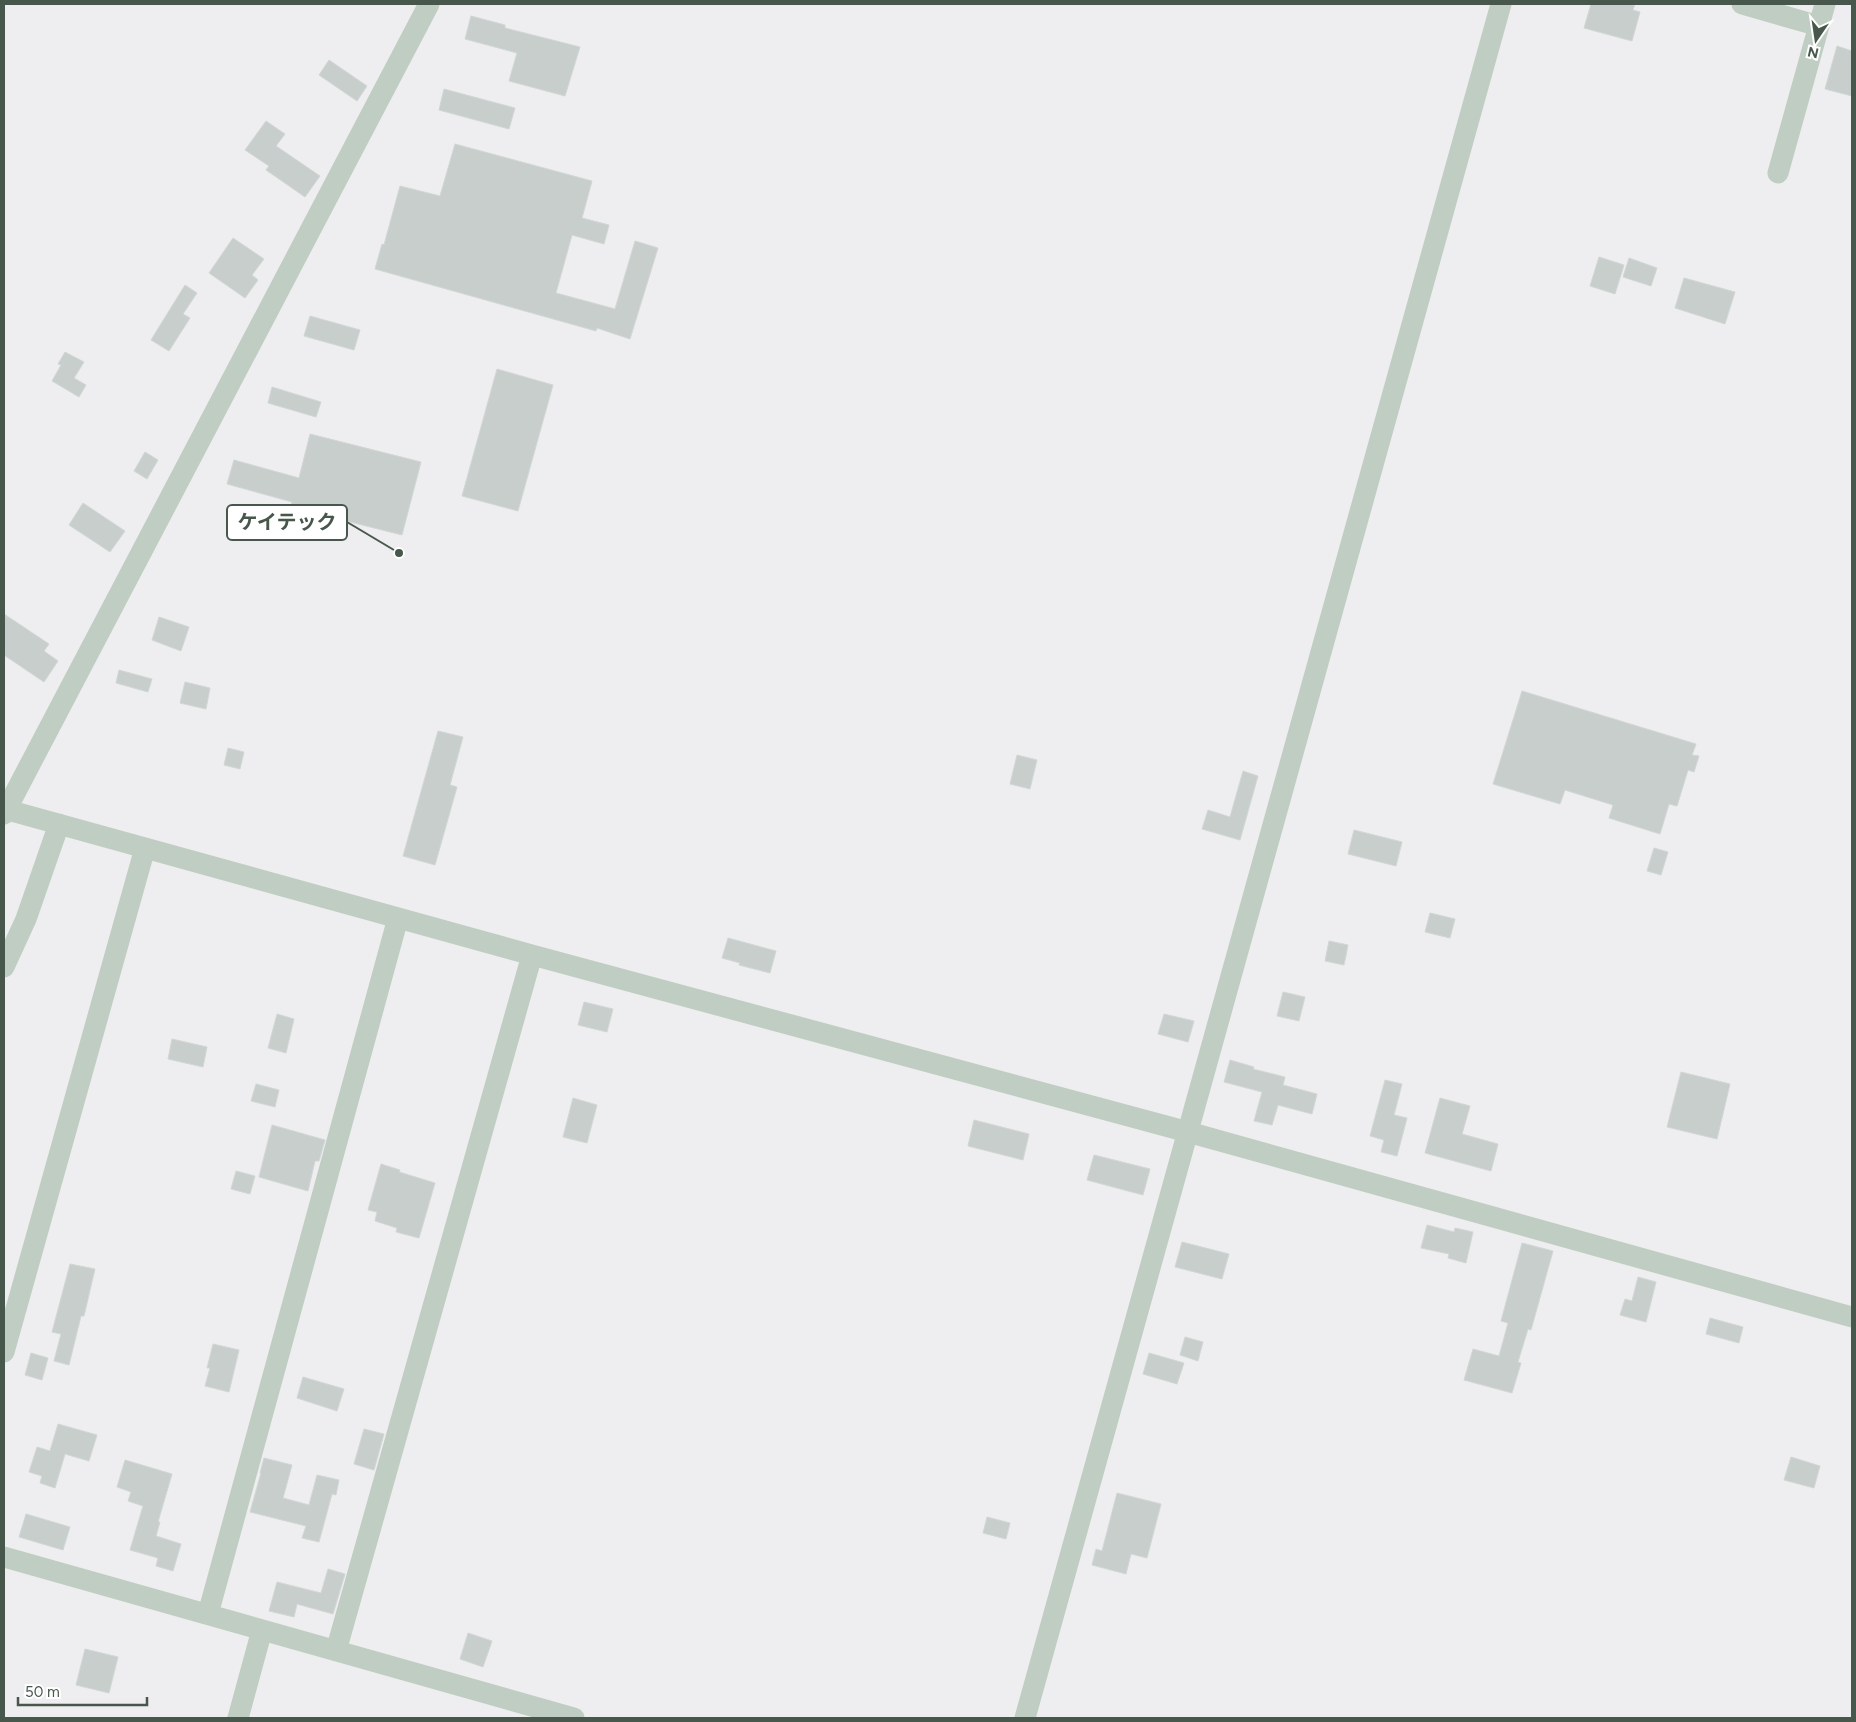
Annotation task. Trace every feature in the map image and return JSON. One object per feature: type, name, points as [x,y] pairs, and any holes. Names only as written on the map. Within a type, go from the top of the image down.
[{"type":"street","points":[[429,4],[5,811],[60,824],[532,955],[1188,1132],[1852,1317]]},
{"type":"street","points":[[1025,1718],[1501,4]]},
{"type":"street","points":[[1742,4],[1819,26]]},
{"type":"street","points":[[1778,174],[1825,4]]},
{"type":"street","points":[[4,967],[26,919],[60,824]]},
{"type":"street","points":[[4,1352],[145,848]]},
{"type":"street","points":[[208,1614],[398,918]]},
{"type":"street","points":[[336,1651],[532,955]]},
{"type":"street","points":[[4,1557],[574,1718]]},
{"type":"street","points":[[238,1718],[262,1630]]},
{"type":"building","points":[[1591,4],[1635,4],[1633,10],[1640,12],[1632,41],[1584,28]]},
{"type":"building","points":[[471,16],[505,25],[505,28],[580,47],[565,96],[509,81],[517,53],[465,39]]},
{"type":"building","points":[[1837,46],[1852,51],[1852,96],[1825,89]]},
{"type":"building","points":[[329,60],[367,86],[357,101],[319,75]]},
{"type":"building","points":[[444,89],[515,108],[509,129],[439,110]]},
{"type":"building","points":[[266,121],[285,134],[276,146],[320,176],[305,197],[266,170],[269,166],[245,150]]},
{"type":"building","points":[[455,144],[592,181],[582,218],[609,225],[604,244],[572,235],[556,293],[615,309],[635,241],[658,248],[630,339],[597,328],[596,331],[375,269],[382,244],[384,245],[400,186],[440,196]]},
{"type":"building","points":[[233,238],[264,259],[252,275],[258,280],[245,298],[209,273]]},
{"type":"building","points":[[1599,257],[1624,265],[1615,294],[1590,286]]},
{"type":"building","points":[[1629,258],[1657,268],[1651,286],[1623,277]]},
{"type":"building","points":[[1684,278],[1735,292],[1725,324],[1675,308]]},
{"type":"building","points":[[185,285],[197,293],[183,314],[190,318],[169,351],[151,340]]},
{"type":"building","points":[[310,316],[360,330],[354,350],[304,336]]},
{"type":"building","points":[[65,352],[84,362],[74,378],[86,385],[79,397],[52,381],[61,365],[58,364]]},
{"type":"building","points":[[497,369],[553,385],[518,511],[462,496]]},
{"type":"building","points":[[272,387],[321,402],[316,417],[268,403]]},
{"type":"building","points":[[310,434],[421,462],[402,535],[291,507],[292,502],[227,484],[234,460],[299,478]]},
{"type":"building","points":[[145,452],[158,460],[147,479],[134,471]]},
{"type":"building","points":[[83,503],[125,531],[110,552],[69,525]]},
{"type":"building","points":[[4,614],[49,644],[44,651],[58,661],[44,682],[4,655]]},
{"type":"building","points":[[159,617],[189,627],[181,651],[152,640]]},
{"type":"building","points":[[119,670],[152,679],[148,692],[116,683]]},
{"type":"building","points":[[185,682],[210,688],[206,709],[180,703]]},
{"type":"building","points":[[1522,691],[1696,744],[1692,755],[1699,756],[1694,772],[1688,770],[1677,806],[1669,804],[1660,834],[1609,818],[1613,805],[1565,790],[1560,804],[1493,784]]},
{"type":"building","points":[[438,731],[463,737],[450,785],[457,787],[435,865],[403,856]]},
{"type":"building","points":[[228,748],[244,752],[240,769],[224,765]]},
{"type":"building","points":[[1017,755],[1037,760],[1030,789],[1010,784]]},
{"type":"building","points":[[1243,771],[1258,776],[1240,840],[1202,829],[1208,810],[1230,817]]},
{"type":"building","points":[[1354,830],[1402,842],[1396,866],[1348,854]]},
{"type":"building","points":[[1654,848],[1668,852],[1661,875],[1647,871]]},
{"type":"building","points":[[1430,913],[1455,919],[1450,938],[1425,932]]},
{"type":"building","points":[[728,938],[776,951],[770,973],[739,965],[740,963],[722,958]]},
{"type":"building","points":[[1329,941],[1348,945],[1344,965],[1325,961]]},
{"type":"building","points":[[1283,992],[1305,997],[1299,1021],[1277,1016]]},
{"type":"building","points":[[584,1002],[613,1009],[607,1032],[578,1025]]},
{"type":"building","points":[[277,1014],[294,1019],[286,1053],[268,1048]]},
{"type":"building","points":[[1164,1014],[1194,1021],[1188,1042],[1158,1034]]},
{"type":"building","points":[[172,1039],[207,1047],[203,1067],[168,1059]]},
{"type":"building","points":[[1230,1060],[1254,1067],[1253,1069],[1285,1077],[1283,1085],[1317,1094],[1312,1114],[1278,1105],[1272,1125],[1254,1121],[1262,1092],[1224,1082]]},
{"type":"building","points":[[1681,1072],[1730,1084],[1717,1139],[1667,1127]]},
{"type":"building","points":[[1385,1080],[1402,1084],[1394,1115],[1407,1118],[1397,1156],[1381,1152],[1384,1140],[1370,1136]]},
{"type":"building","points":[[256,1084],[279,1090],[275,1107],[251,1101]]},
{"type":"building","points":[[573,1098],[597,1105],[587,1143],[563,1137]]},
{"type":"building","points":[[1440,1098],[1470,1106],[1462,1134],[1498,1144],[1491,1171],[1425,1153]]},
{"type":"building","points":[[974,1120],[1029,1134],[1023,1160],[968,1146]]},
{"type":"building","points":[[272,1125],[325,1140],[319,1161],[315,1161],[308,1191],[259,1177]]},
{"type":"building","points":[[1094,1155],[1150,1169],[1143,1195],[1087,1180]]},
{"type":"building","points":[[381,1164],[400,1170],[399,1172],[435,1183],[419,1238],[396,1232],[397,1228],[375,1221],[377,1212],[368,1210]]},
{"type":"building","points":[[236,1171],[255,1176],[250,1194],[231,1189]]},
{"type":"building","points":[[1427,1225],[1454,1232],[1455,1228],[1473,1232],[1466,1263],[1448,1258],[1449,1254],[1421,1248]]},
{"type":"building","points":[[1182,1242],[1229,1254],[1222,1279],[1175,1267]]},
{"type":"building","points":[[1522,1243],[1553,1251],[1531,1330],[1528,1329],[1518,1362],[1521,1363],[1512,1393],[1464,1380],[1473,1349],[1499,1356],[1508,1323],[1501,1321]]},
{"type":"building","points":[[70,1264],[95,1269],[84,1316],[81,1316],[69,1365],[54,1361],[61,1334],[52,1332]]},
{"type":"building","points":[[1638,1277],[1656,1282],[1646,1322],[1620,1315],[1625,1299],[1632,1301]]},
{"type":"building","points":[[1710,1318],[1743,1327],[1739,1343],[1706,1334]]},
{"type":"building","points":[[1185,1337],[1203,1342],[1198,1361],[1180,1355]]},
{"type":"building","points":[[213,1344],[239,1350],[229,1392],[205,1386],[210,1368],[207,1368]]},
{"type":"building","points":[[31,1353],[48,1358],[42,1380],[25,1375]]},
{"type":"building","points":[[1149,1353],[1184,1363],[1177,1384],[1143,1374]]},
{"type":"building","points":[[303,1377],[344,1389],[337,1411],[297,1398]]},
{"type":"building","points":[[58,1424],[97,1435],[89,1461],[65,1454],[55,1488],[40,1483],[42,1476],[29,1472],[37,1447],[50,1451]]},
{"type":"building","points":[[364,1429],[384,1434],[374,1470],[354,1464]]},
{"type":"building","points":[[1791,1457],[1820,1466],[1814,1488],[1784,1480]]},
{"type":"building","points":[[264,1458],[292,1465],[283,1498],[309,1505],[317,1475],[339,1480],[336,1495],[332,1494],[319,1542],[302,1538],[306,1526],[250,1512]]},
{"type":"building","points":[[125,1460],[172,1474],[158,1522],[160,1522],[156,1536],[181,1544],[173,1571],[156,1566],[158,1558],[130,1550],[143,1506],[128,1501],[131,1492],[117,1487]]},
{"type":"building","points":[[1117,1493],[1161,1504],[1147,1558],[1131,1554],[1126,1574],[1092,1565],[1096,1549],[1102,1551]]},
{"type":"building","points":[[26,1514],[70,1527],[63,1550],[19,1537]]},
{"type":"building","points":[[987,1517],[1010,1523],[1006,1539],[983,1533]]},
{"type":"building","points":[[328,1569],[345,1574],[333,1614],[297,1604],[294,1617],[269,1611],[277,1582],[321,1593]]},
{"type":"building","points":[[468,1633],[492,1641],[483,1667],[460,1659]]},
{"type":"building","points":[[85,1649],[118,1657],[109,1693],[76,1685]]},
{"type":"place","name":"ケイテック","points":[[399,553]]}]
